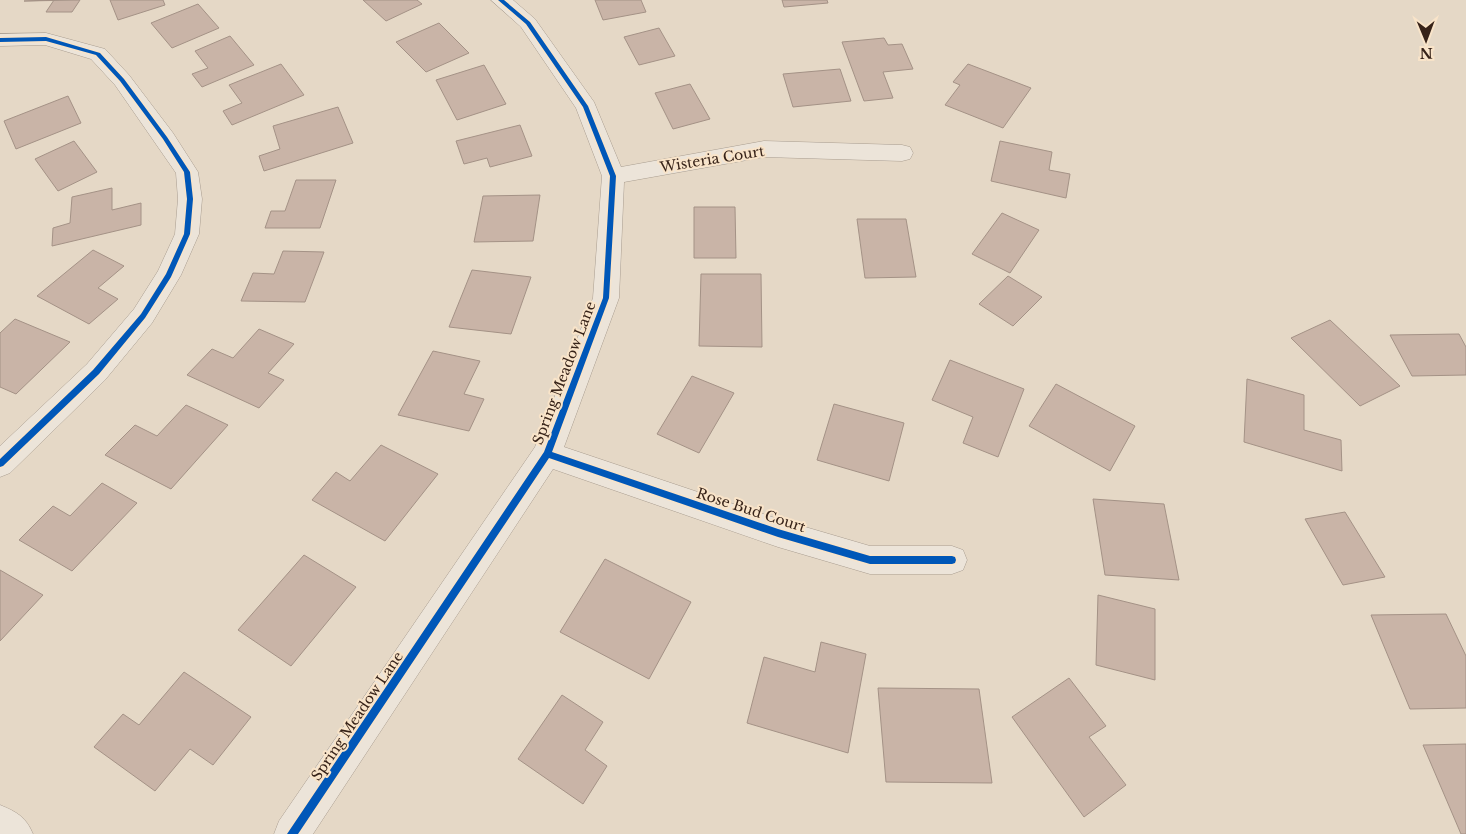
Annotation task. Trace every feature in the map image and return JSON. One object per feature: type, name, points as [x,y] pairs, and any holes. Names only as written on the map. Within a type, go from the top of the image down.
[{"type":"street","name":"Spring Meadow Lane","points":[[292,834],[547,454],[606,298],[613,176],[586,106],[528,23],[501,0]]},
{"type":"street","points":[[0,40],[46,39],[98,54],[122,80],[187,172],[190,199],[187,234],[169,276],[143,316],[96,372],[0,464]]},
{"type":"street","name":"Wisteria Court","points":[[613,176],[764,149],[902,153]]},
{"type":"street","name":"Rose Bud Court","points":[[547,454],[778,533],[870,560],[952,560]]},
{"type":"street","points":[[0,823],[14,834]]},
{"type":"building","points":[[54,0],[80,0],[72,12],[46,12]]},
{"type":"building","points":[[110,0],[163,0],[165,5],[118,20]]},
{"type":"building","points":[[363,0],[417,0],[422,4],[386,21]]},
{"type":"building","points":[[595,0],[641,0],[646,12],[603,20]]},
{"type":"building","points":[[782,0],[827,0],[828,3],[784,7]]},
{"type":"building","points":[[198,4],[219,28],[172,48],[151,23]]},
{"type":"building","points":[[439,23],[469,53],[426,72],[396,42]]},
{"type":"building","points":[[659,28],[675,56],[639,65],[624,37]]},
{"type":"building","points":[[230,36],[254,65],[202,87],[192,74],[208,68],[195,51]]},
{"type":"building","points":[[884,38],[888,45],[902,44],[913,69],[883,72],[893,98],[864,101],[842,42]]},
{"type":"building","points":[[281,64],[304,95],[232,125],[223,111],[242,103],[229,85]]},
{"type":"building","points":[[968,64],[1031,88],[1003,128],[945,105],[960,85],[953,82]]},
{"type":"building","points":[[484,65],[506,104],[457,120],[436,80]]},
{"type":"building","points":[[840,69],[851,101],[793,107],[783,74]]},
{"type":"building","points":[[690,84],[710,119],[673,129],[655,93]]},
{"type":"building","points":[[68,96],[81,123],[16,149],[4,121]]},
{"type":"building","points":[[338,107],[353,143],[264,171],[259,156],[280,149],[273,126]]},
{"type":"building","points":[[520,125],[532,156],[490,167],[487,158],[464,164],[456,141]]},
{"type":"building","points":[[74,141],[97,172],[58,191],[35,159]]},
{"type":"building","points":[[1000,141],[1052,152],[1049,170],[1070,174],[1066,198],[991,181]]},
{"type":"building","points":[[296,180],[336,180],[320,228],[265,228],[271,211],[285,211]]},
{"type":"building","points":[[112,188],[112,210],[141,203],[141,225],[52,246],[53,228],[70,223],[72,197]]},
{"type":"building","points":[[540,195],[533,241],[474,242],[483,196]]},
{"type":"building","points":[[694,207],[735,207],[736,258],[694,258]]},
{"type":"building","points":[[1002,213],[1039,230],[1010,273],[972,254]]},
{"type":"building","points":[[857,219],[906,219],[916,277],[865,278]]},
{"type":"building","points":[[93,250],[124,266],[98,288],[118,299],[89,324],[37,296]]},
{"type":"building","points":[[283,251],[324,252],[305,302],[241,301],[253,273],[274,274]]},
{"type":"building","points":[[472,270],[531,277],[511,334],[449,327]]},
{"type":"building","points":[[701,274],[761,274],[762,347],[699,346]]},
{"type":"building","points":[[1008,276],[1042,297],[1013,326],[979,304]]},
{"type":"building","points":[[15,319],[70,342],[16,394],[0,387],[0,333]]},
{"type":"building","points":[[1330,320],[1400,386],[1360,406],[1291,338]]},
{"type":"building","points":[[259,329],[294,344],[268,373],[284,380],[259,408],[187,375],[212,349],[233,358]]},
{"type":"building","points":[[1459,334],[1466,347],[1466,375],[1412,376],[1390,335]]},
{"type":"building","points":[[433,351],[480,361],[464,394],[484,399],[469,431],[398,415]]},
{"type":"building","points":[[950,360],[1024,389],[998,457],[963,443],[973,417],[932,400]]},
{"type":"building","points":[[692,376],[734,393],[699,453],[657,434]]},
{"type":"building","points":[[1247,379],[1304,395],[1304,430],[1341,440],[1342,471],[1244,442]]},
{"type":"building","points":[[1056,384],[1135,426],[1110,471],[1029,426]]},
{"type":"building","points":[[834,404],[904,423],[889,481],[817,460]]},
{"type":"building","points":[[186,405],[228,425],[171,489],[105,455],[135,425],[157,436]]},
{"type":"building","points":[[381,445],[438,474],[385,541],[312,500],[336,472],[350,481]]},
{"type":"building","points":[[102,483],[137,503],[72,571],[19,540],[53,506],[70,516]]},
{"type":"building","points":[[1093,499],[1164,504],[1179,580],[1105,575]]},
{"type":"building","points":[[1345,512],[1385,577],[1343,585],[1305,519]]},
{"type":"building","points":[[304,555],[356,587],[291,666],[238,630]]},
{"type":"building","points":[[605,559],[691,602],[649,679],[560,632]]},
{"type":"building","points":[[0,570],[43,595],[0,641]]},
{"type":"building","points":[[1098,595],[1155,609],[1155,680],[1096,665]]},
{"type":"building","points":[[1446,614],[1466,656],[1466,708],[1410,709],[1371,615]]},
{"type":"building","points":[[821,642],[866,654],[848,753],[747,723],[764,657],[815,672]]},
{"type":"building","points":[[184,672],[251,717],[213,765],[190,749],[155,791],[94,747],[123,714],[139,725]]},
{"type":"building","points":[[1069,678],[1106,726],[1089,737],[1126,785],[1084,817],[1012,717]]},
{"type":"building","points":[[878,688],[979,689],[992,783],[886,782]]},
{"type":"building","points":[[562,695],[603,722],[585,750],[607,766],[583,804],[518,759]]},
{"type":"building","points":[[1466,744],[1466,834],[1461,834],[1423,745]]},
{"type":"cycle path","points":[[292,834],[547,454],[606,298],[613,176],[586,107],[528,23],[501,0]]},
{"type":"cycle path","points":[[0,40],[46,39],[98,54],[122,80],[165,138],[187,172],[190,199],[187,234],[169,275],[143,316],[96,372],[0,464]]},
{"type":"cycle path","points":[[547,454],[778,533],[870,560],[952,560]]}]
